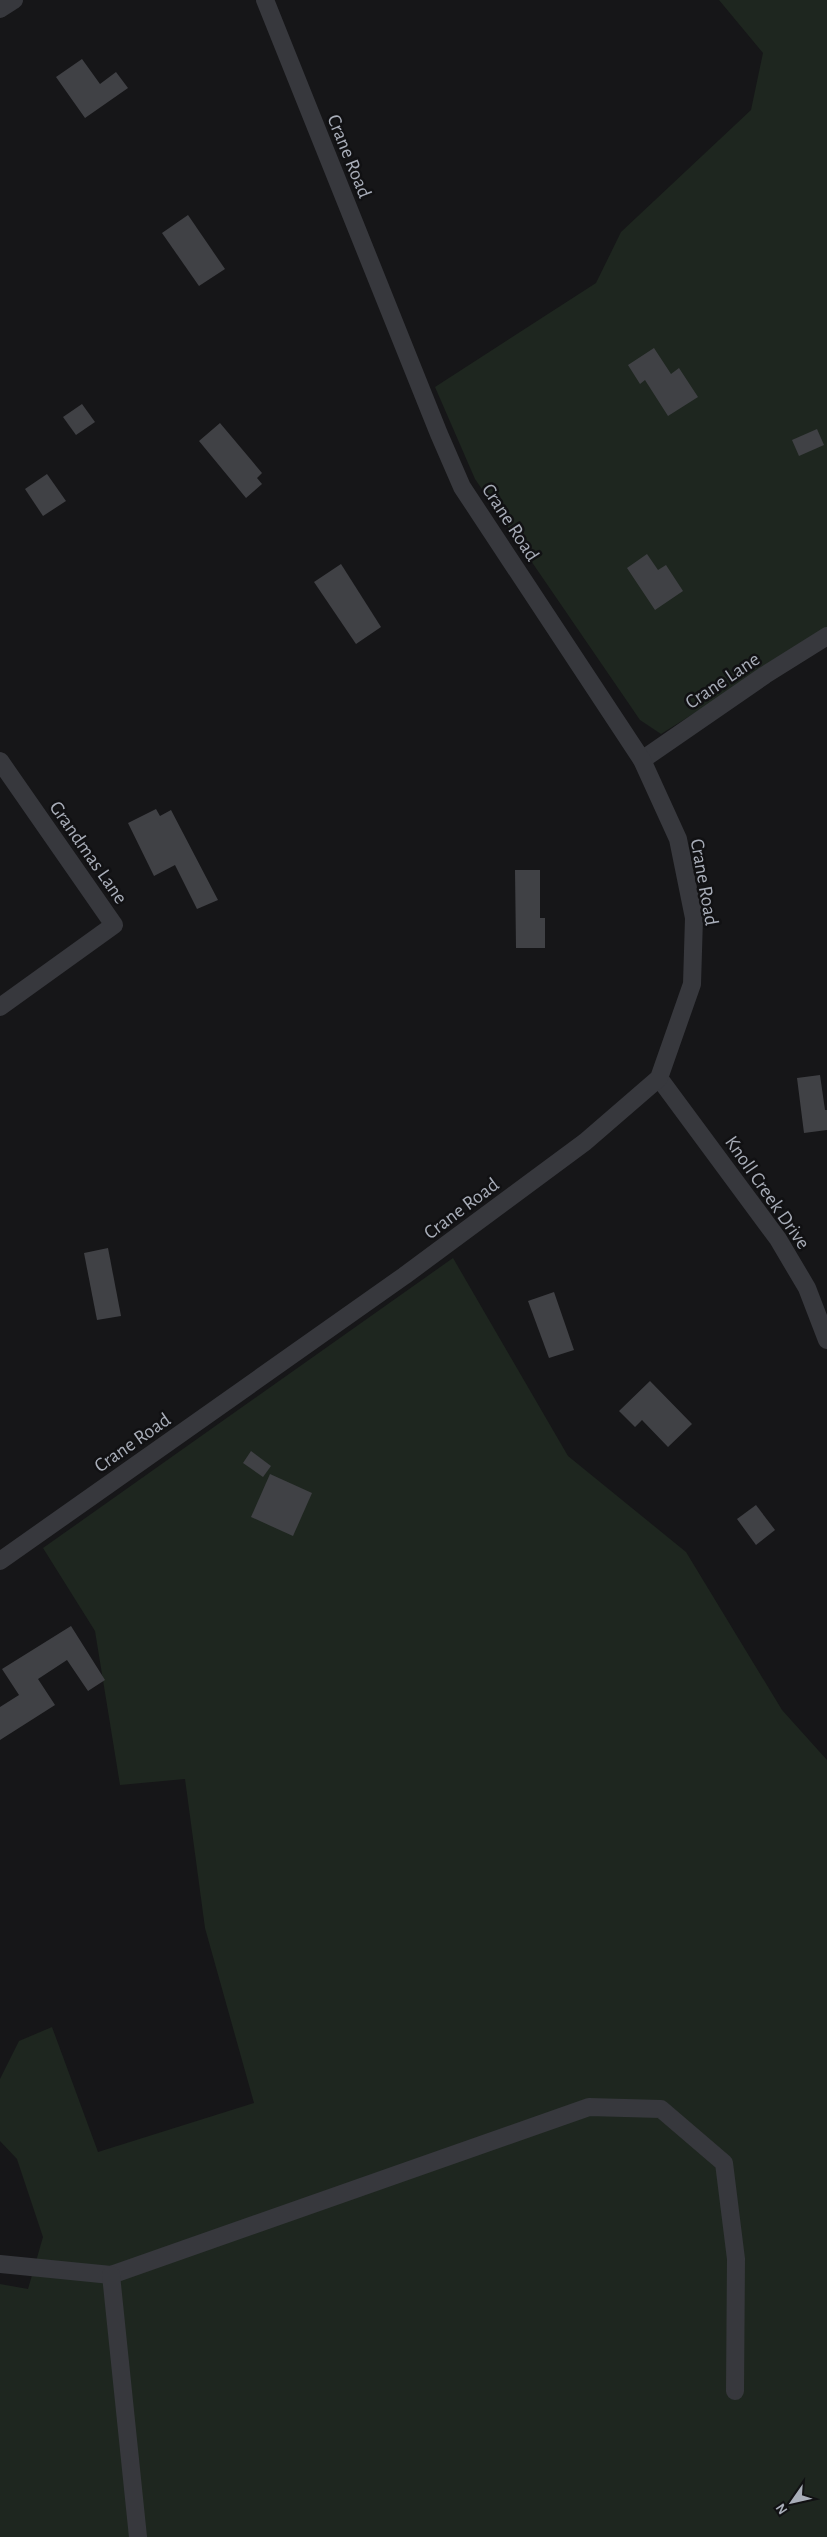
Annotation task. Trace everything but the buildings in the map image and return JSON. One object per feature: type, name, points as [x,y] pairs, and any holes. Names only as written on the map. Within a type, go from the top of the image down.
[{"type":"street","points":[[0,10],[14,0]]},
{"type":"street","name":"Crane Road","points":[[0,1561],[404,1276],[585,1142],[659,1078],[692,984],[694,918],[678,839],[642,760],[462,486],[436,426],[265,0]]},
{"type":"street","name":"Crane Lane","points":[[642,760],[765,675],[827,636]]},
{"type":"street","name":"Grandmas Lane","points":[[0,761],[114,925],[0,1008]]},
{"type":"street","name":"Knoll Creek Drive","points":[[659,1078],[778,1240],[807,1288],[827,1340]]},
{"type":"street","points":[[0,2264],[111,2275],[590,2107],[661,2109],[724,2163],[736,2259],[736,2391]]},
{"type":"street","points":[[111,2275],[138,2537]]},
{"type":"shaded area","points":[[719,0],[827,0],[827,630],[661,734],[640,720],[475,479],[435,387],[596,283],[621,232],[751,110],[763,53]]},
{"type":"shaded area","points":[[453,1258],[568,1456],[686,1552],[782,1710],[827,1760],[827,2537],[0,2537],[0,2284],[28,2289],[43,2237],[17,2159],[0,2141],[0,2079],[19,2041],[52,2027],[98,2152],[254,2103],[205,1928],[185,1779],[120,1785],[95,1631],[43,1548]]}]
